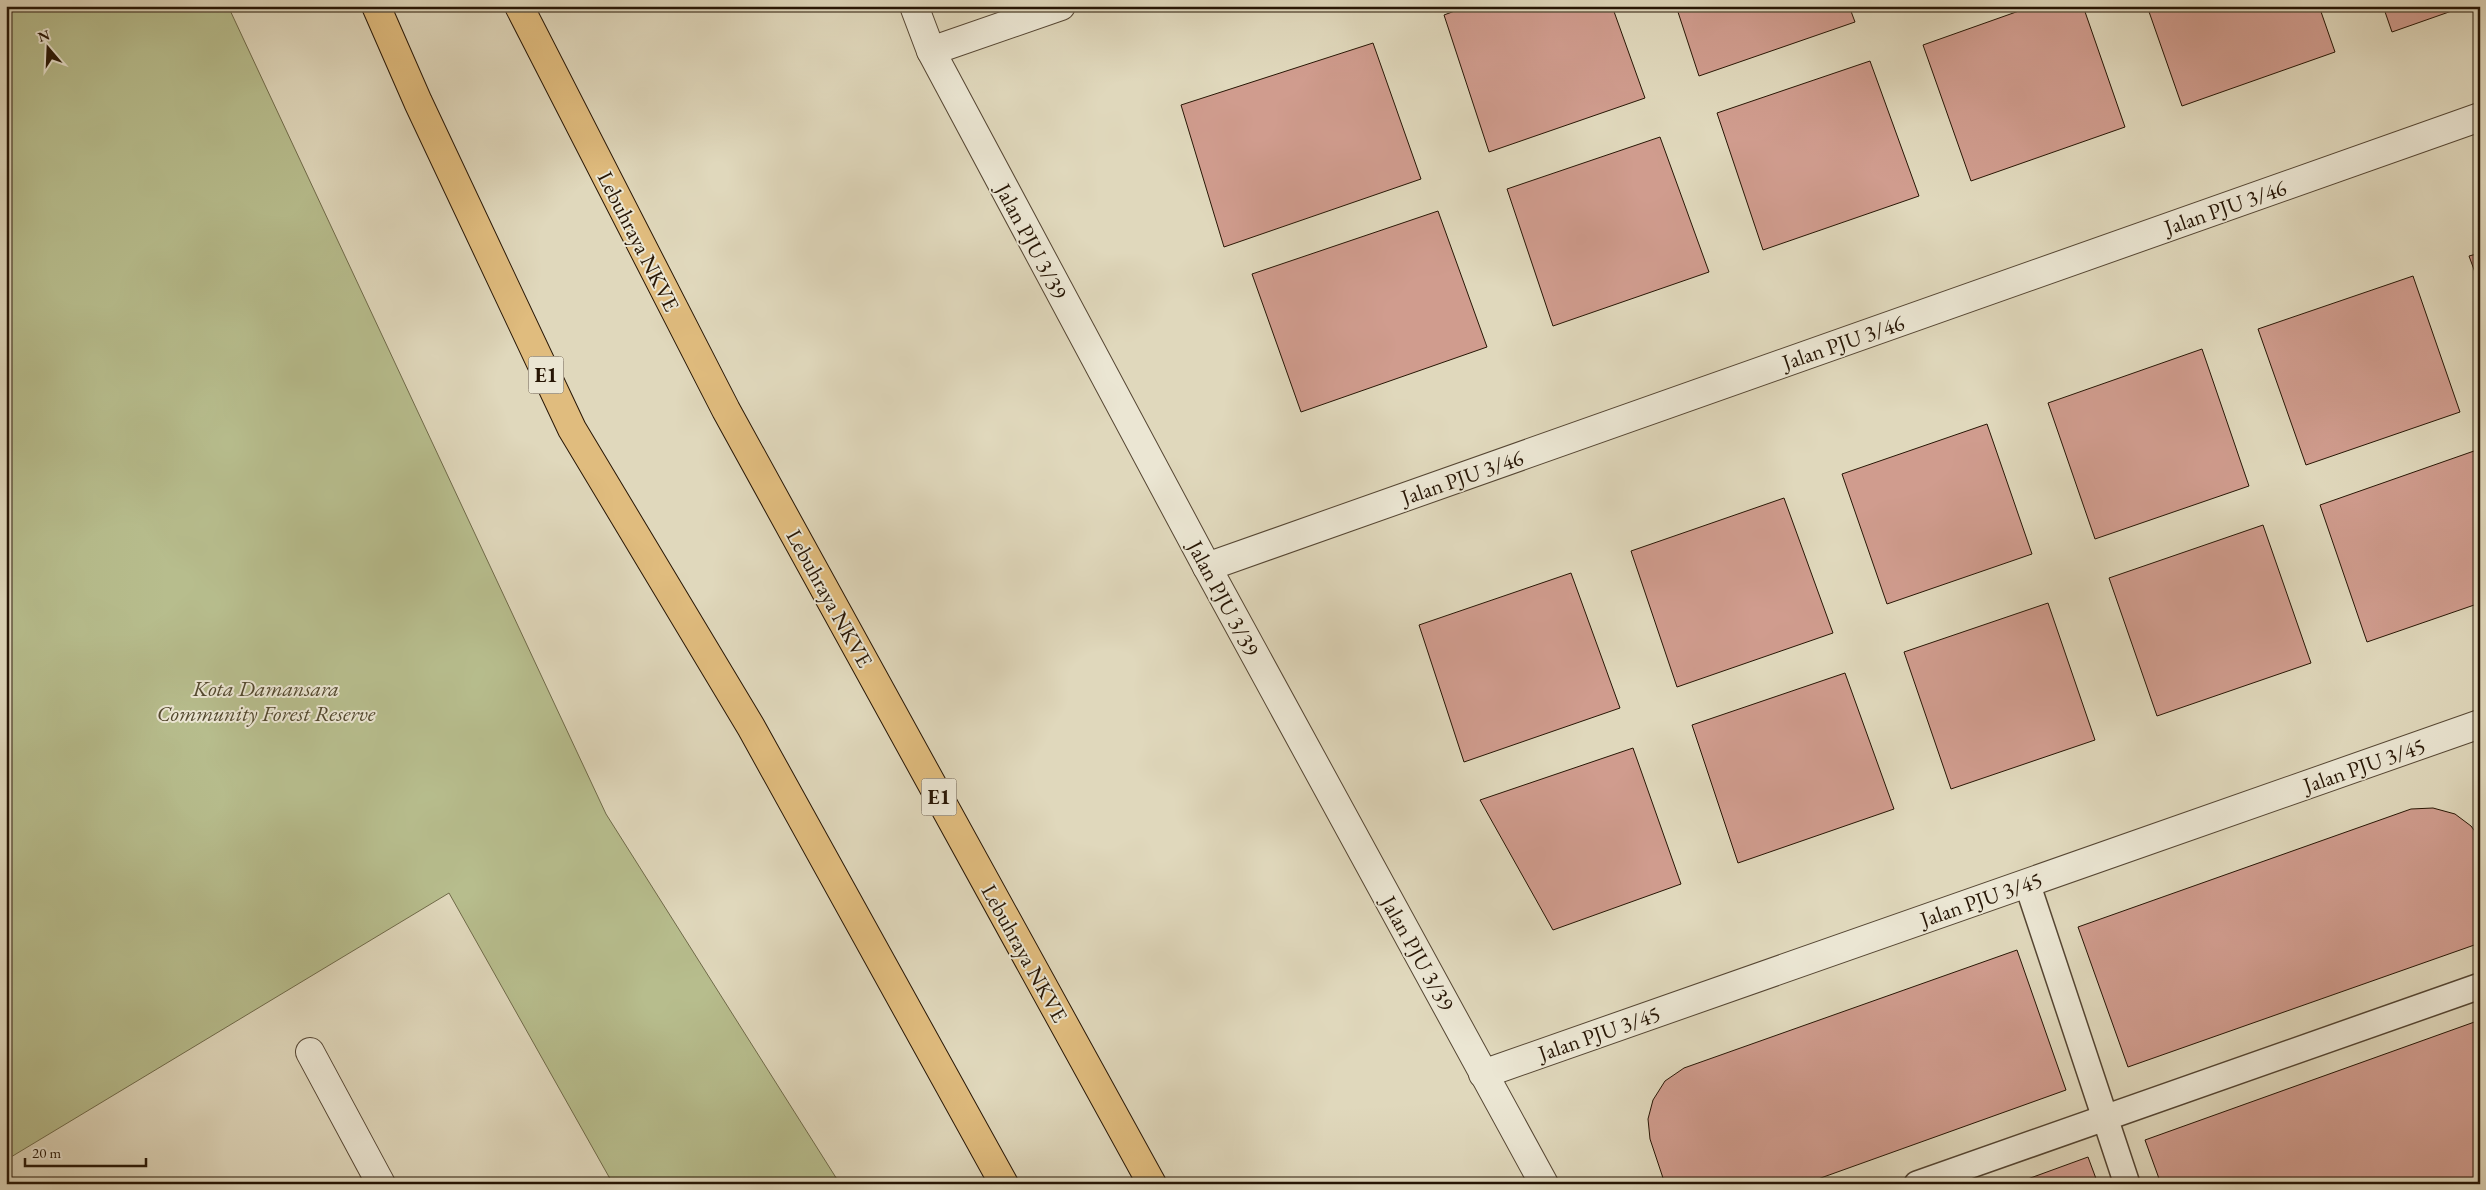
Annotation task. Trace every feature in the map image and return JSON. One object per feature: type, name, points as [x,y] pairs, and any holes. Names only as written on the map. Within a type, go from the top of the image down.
[{"type":"highway","name":"E1","points":[[376,6],[418,102],[572,430],[751,727],[1004,1184]]},
{"type":"highway","name":"Lebuhraya NKVE","points":[[519,6],[726,410],[1152,1184]]},
{"type":"street","name":"Jalan PJU 3/39","points":[[914,6],[931,51],[1207,568],[1544,1184]]},
{"type":"street","points":[[931,51],[1061,6]]},
{"type":"street","name":"Jalan PJU 3/46","points":[[1207,568],[2480,117]]},
{"type":"street","name":"Jalan PJU 3/45","points":[[1483,1074],[2480,724]]},
{"type":"street","points":[[310,1052],[381,1184]]},
{"type":"lane","points":[[2027,883],[2127,1184]]},
{"type":"lane","points":[[1917,1184],[2480,986]]},
{"type":"green space","name":"Kota Damansara Community Forest Reserve","points":[[6,6],[228,6],[606,814],[840,1184],[613,1184],[449,893],[6,1160]]},
{"type":"building","points":[[1468,6],[1612,6],[1645,98],[1489,152],[1444,15]]},
{"type":"building","points":[[1676,6],[1849,6],[1855,22],[1699,76]]},
{"type":"building","points":[[2033,6],[2083,6],[2125,127],[1971,181],[1923,45]]},
{"type":"building","points":[[2147,6],[2319,6],[2335,52],[2182,106]]},
{"type":"building","points":[[2383,6],[2466,6],[2392,32]]},
{"type":"building","points":[[1373,43],[1421,179],[1224,247],[1181,105]]},
{"type":"building","points":[[1870,61],[1919,196],[1763,250],[1717,113]]},
{"type":"building","points":[[1660,137],[1709,272],[1553,326],[1507,189]]},
{"type":"building","points":[[1438,211],[1487,347],[1301,412],[1252,274]]},
{"type":"building","points":[[2480,253],[2480,286],[2469,256]]},
{"type":"building","points":[[2413,276],[2460,412],[2306,465],[2258,329]]},
{"type":"building","points":[[2202,349],[2249,486],[2095,539],[2048,403]]},
{"type":"building","points":[[1987,424],[2032,554],[1887,604],[1842,474]]},
{"type":"building","points":[[2474,451],[2480,469],[2480,603],[2367,642],[2320,505]]},
{"type":"building","points":[[1784,498],[1833,633],[1677,687],[1631,551]]},
{"type":"building","points":[[2263,525],[2311,663],[2157,716],[2109,578]]},
{"type":"building","points":[[1571,573],[1620,708],[1464,762],[1419,625]]},
{"type":"building","points":[[2048,603],[2095,740],[1951,789],[1904,652]]},
{"type":"building","points":[[1845,673],[1894,809],[1738,863],[1692,725]]},
{"type":"building","points":[[1633,748],[1681,884],[1553,930],[1480,800]]},
{"type":"building","points":[[2433,808],[2455,814],[2471,826],[2480,838],[2480,943],[2128,1067],[2078,927],[2411,809]]},
{"type":"building","points":[[2017,950],[2066,1090],[1804,1184],[1665,1184],[1650,1139],[1648,1119],[1653,1100],[1665,1081],[1684,1068]]},
{"type":"building","points":[[2480,1020],[2480,1178],[2463,1184],[2161,1184],[2145,1140]]},
{"type":"building","points":[[2088,1157],[2098,1184],[2014,1184]]}]
